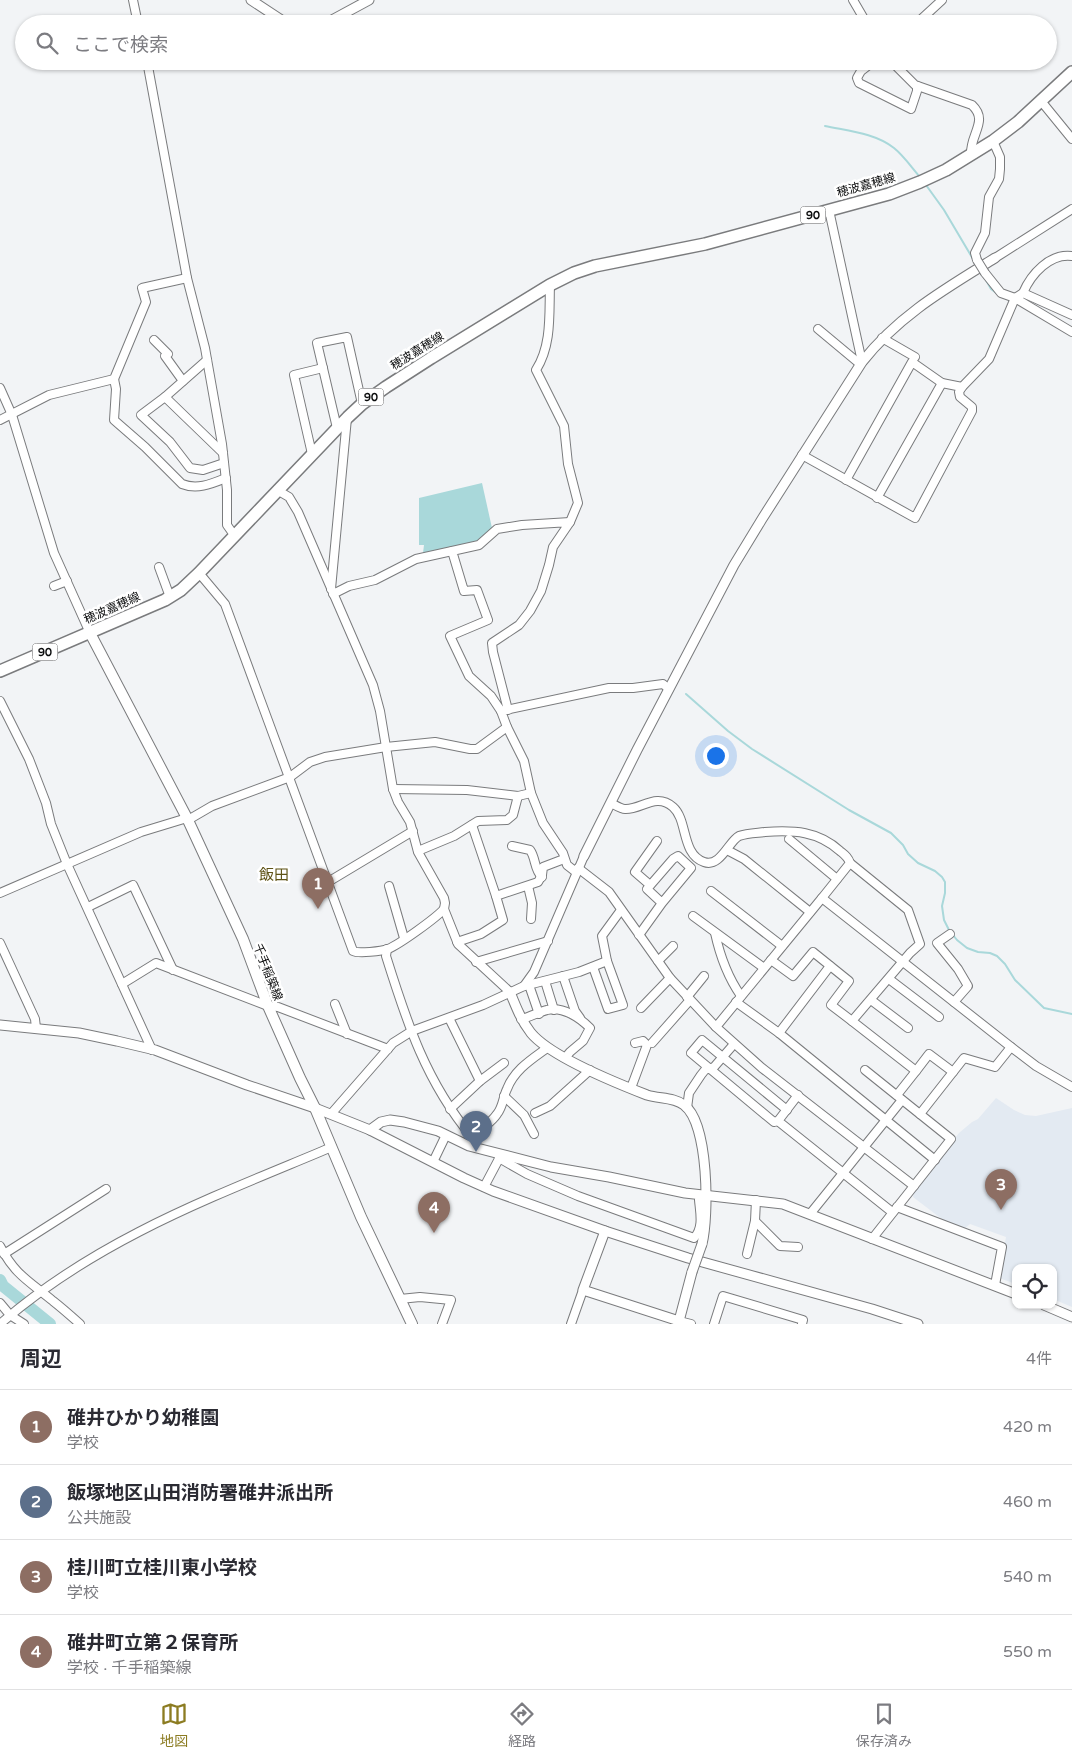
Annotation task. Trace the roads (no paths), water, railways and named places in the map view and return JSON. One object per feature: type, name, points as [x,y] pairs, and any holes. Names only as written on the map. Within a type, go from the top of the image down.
[{"type":"main road","name":"90","points":[[971,154],[993,141],[1072,72]]},
{"type":"main road","name":"穂波嘉穂線","points":[[0,671],[90,634],[170,597],[180,590],[199,573],[362,404],[431,358],[550,285],[574,273],[595,266],[705,244],[889,194],[946,170],[971,154]]},
{"type":"main road","name":"千手稲築線","points":[[90,634],[187,819],[243,939],[268,1006],[300,1078],[316,1108],[361,1217],[412,1324]]},
{"type":"street","points":[[132,0],[136,15]]},
{"type":"street","points":[[251,0],[274,15]]},
{"type":"street","points":[[341,15],[369,0]]},
{"type":"street","points":[[853,0],[862,15]]},
{"type":"street","points":[[926,15],[942,0]]},
{"type":"street","points":[[149,70],[187,278],[207,360],[223,453],[226,478],[227,525],[234,536]]},
{"type":"street","points":[[863,70],[858,74],[859,83],[912,109],[917,86]]},
{"type":"street","points":[[900,70],[917,86],[972,105],[976,109],[980,115],[980,121],[971,146],[971,154]]},
{"type":"street","points":[[1041,101],[1072,138]]},
{"type":"street","points":[[993,141],[1000,157],[999,179],[988,197],[985,233],[975,253],[977,260],[1002,293],[1015,298],[1072,332]]},
{"type":"street","points":[[539,1014],[527,986],[577,870],[734,565],[861,363],[882,338],[906,316],[1072,209]]},
{"type":"street","points":[[829,210],[861,363]]},
{"type":"street","points":[[802,455],[914,518],[972,411],[972,407],[960,397],[959,392],[962,386],[989,359],[1015,298],[1023,293],[1036,272],[1052,260],[1062,255],[1072,256]]},
{"type":"street","points":[[187,278],[142,288],[146,302],[114,379],[116,388],[114,420],[146,447],[182,484],[205,486],[226,478]]},
{"type":"street","points":[[550,285],[546,350],[536,370],[564,426],[568,464],[578,496],[578,503],[570,522],[552,547],[541,591],[530,611],[519,625],[492,643],[507,727],[524,761],[531,793],[543,823],[563,853],[567,866],[577,870],[609,892],[670,978],[688,999],[734,1044],[762,1068],[914,1186]]},
{"type":"street","points":[[1023,293],[1072,315]]},
{"type":"street","points":[[818,329],[861,363]]},
{"type":"street","points":[[337,428],[317,342],[347,337],[362,404]]},
{"type":"street","points":[[882,338],[915,357]]},
{"type":"street","points":[[154,340],[168,354],[165,356],[183,381]]},
{"type":"street","points":[[207,360],[165,397],[141,415],[170,442],[190,468],[202,470],[224,462]]},
{"type":"street","points":[[846,480],[912,362],[942,382],[962,386]]},
{"type":"street","points":[[312,454],[294,375],[323,368]]},
{"type":"street","points":[[0,420],[49,395],[114,379]]},
{"type":"street","points":[[877,498],[942,382]]},
{"type":"street","points":[[0,388],[12,415],[54,553],[90,634]]},
{"type":"street","points":[[165,397],[223,453]]},
{"type":"street","points":[[332,592],[348,417]]},
{"type":"street","points":[[277,490],[289,497],[295,504],[373,685],[380,711],[393,789],[413,831],[418,851],[431,878],[441,891],[445,903],[444,909],[457,942],[476,962],[510,992],[521,1019],[532,1034],[548,1048],[565,1058],[631,1088],[654,1097],[681,1103],[687,1108],[696,1126],[705,1164],[700,1230],[694,1238],[578,1196],[527,1174],[500,1156],[471,1142],[420,1125],[390,1120],[382,1122],[370,1130]]},
{"type":"street","points":[[332,592],[375,580],[416,559],[479,545],[497,529],[522,525],[570,522]]},
{"type":"street","points":[[452,551],[464,591],[477,590],[488,620],[450,636],[468,676],[504,710]]},
{"type":"street","points":[[159,567],[170,597]]},
{"type":"street","points":[[199,573],[225,604],[354,951],[360,954],[387,950],[433,919],[444,909]]},
{"type":"street","points":[[54,586],[67,581]]},
{"type":"street","points":[[504,710],[609,688],[633,688],[663,684],[669,689]]},
{"type":"street","points":[[0,701],[28,759],[46,803],[51,824],[66,864],[88,908],[152,1050]]},
{"type":"street","points":[[0,893],[141,832],[187,819],[212,806],[290,777],[310,762],[325,757],[386,747],[435,742],[478,749],[507,727]]},
{"type":"street","points":[[393,789],[467,790],[518,796],[531,793]]},
{"type":"street","points":[[418,851],[454,836],[484,820],[507,820],[513,816],[518,796]]},
{"type":"street","points":[[611,803],[625,809],[646,803],[666,802],[678,812],[687,842],[695,855],[703,862],[712,862],[727,850],[734,839],[747,834],[786,831],[804,832],[820,837],[832,843],[848,858],[850,863],[908,910],[920,944],[852,1021]]},
{"type":"street","points":[[457,942],[481,934],[504,920],[472,825]]},
{"type":"street","points":[[328,882],[413,831]]},
{"type":"street","points":[[789,839],[837,879]]},
{"type":"street","points":[[650,885],[635,872],[658,841]]},
{"type":"street","points":[[512,846],[530,850],[537,871],[542,877]]},
{"type":"street","points":[[727,850],[744,859],[810,912]]},
{"type":"street","points":[[639,935],[691,868],[680,857],[676,857],[647,889],[662,903]]},
{"type":"street","points":[[496,896],[538,882],[542,877],[543,867],[564,859]]},
{"type":"street","points":[[716,1026],[850,863]]},
{"type":"street","points":[[88,908],[133,885],[173,970]]},
{"type":"street","points":[[389,886],[404,938]]},
{"type":"street","points":[[528,886],[532,903],[531,919]]},
{"type":"street","points":[[711,891],[782,946]]},
{"type":"street","points":[[822,898],[1011,1048],[1036,1066],[1072,1087]]},
{"type":"street","points":[[593,967],[608,1010],[623,1004],[607,961],[602,936],[621,910]]},
{"type":"street","points":[[693,916],[764,968]]},
{"type":"street","points":[[715,933],[720,955],[739,999],[935,1160]]},
{"type":"street","points":[[950,934],[937,943],[958,969],[968,986],[954,1002]]},
{"type":"street","points":[[476,962],[548,941]]},
{"type":"street","points":[[0,943],[35,1019],[36,1028]]},
{"type":"street","points":[[658,961],[673,946]]},
{"type":"street","points":[[387,950],[386,956],[412,1031],[430,1074],[471,1142]]},
{"type":"street","points":[[771,960],[793,976],[813,952],[850,981],[831,1005],[916,1071]]},
{"type":"street","points":[[331,1114],[388,1050],[400,1038],[412,1031],[483,1005],[510,992],[607,961]]},
{"type":"street","points":[[122,984],[156,963],[268,1006],[278,1007],[388,1050]]},
{"type":"street","points":[[779,1033],[830,966]]},
{"type":"street","points":[[563,976],[575,1011],[590,1028],[583,1041],[565,1058]]},
{"type":"street","points":[[652,1043],[704,976]]},
{"type":"street","points":[[640,1008],[670,978]]},
{"type":"street","points":[[889,979],[938,1017]]},
{"type":"street","points":[[545,981],[554,1010]]},
{"type":"street","points":[[871,1000],[908,1028]]},
{"type":"street","points":[[336,1004],[348,1034]]},
{"type":"street","points":[[521,1019],[539,1014],[545,1010],[554,1010],[581,1020]]},
{"type":"street","points":[[449,1018],[480,1082]]},
{"type":"street","points":[[0,1024],[79,1033],[117,1040],[152,1050],[331,1114],[370,1130],[484,1188],[604,1231],[688,1258],[872,1309],[918,1324]]},
{"type":"street","points":[[787,1110],[702,1040],[691,1053],[774,1122],[778,1121],[843,1173],[894,1210],[1002,1247],[995,1286]]},
{"type":"street","points":[[631,1088],[647,1045],[643,1041],[635,1043]]},
{"type":"street","points":[[687,1108],[692,1087],[701,1075],[708,1068],[714,1067],[734,1044]]},
{"type":"street","points":[[471,1142],[497,1114],[511,1079],[518,1071],[548,1048]]},
{"type":"street","points":[[920,1114],[964,1058],[995,1067],[1011,1048]]},
{"type":"street","points":[[810,1214],[886,1120],[916,1071],[929,1054],[953,1072]]},
{"type":"street","points":[[450,1109],[480,1082],[504,1064]]},
{"type":"street","points":[[535,1113],[550,1106],[590,1070]]},
{"type":"street","points":[[865,1070],[951,1139],[872,1239]]},
{"type":"street","points":[[778,1121],[798,1095]]},
{"type":"street","points":[[504,1096],[524,1115],[534,1134]]},
{"type":"street","points":[[433,1162],[446,1134]]},
{"type":"street","points":[[0,1324],[40,1291],[129,1236],[202,1201],[332,1148]]},
{"type":"street","points":[[500,1156],[702,1197],[756,1200],[783,1204],[1012,1292]]},
{"type":"street","points":[[484,1188],[500,1156]]},
{"type":"street","points":[[4,1254],[106,1190]]},
{"type":"street","points":[[679,1322],[692,1272],[702,1244],[707,1219],[702,1197]]},
{"type":"street","points":[[747,1254],[755,1220],[756,1200]]},
{"type":"street","points":[[755,1220],[780,1246],[798,1247]]},
{"type":"street","points":[[571,1324],[604,1231]]},
{"type":"street","points":[[0,1246],[13,1267],[24,1279],[80,1324]]},
{"type":"street","points":[[583,1290],[679,1322],[691,1324]]},
{"type":"street","points":[[714,1324],[723,1296],[803,1320],[802,1324]]},
{"type":"street","points":[[400,1299],[420,1297],[450,1300],[442,1324]]},
{"type":"street","points":[[0,1303],[24,1324]]},
{"type":"street","points":[[1053,1309],[1072,1317],[1070,1324]]},
{"type":"water","points":[[482,483],[492,528],[476,542],[423,553],[424,545],[419,545],[419,498]]},
{"type":"waterway","points":[[825,126],[861,133],[887,143],[901,155],[920,177]]},
{"type":"waterway","points":[[926,185],[944,210],[973,259]]},
{"type":"waterway","points":[[986,280],[991,289],[999,295]]},
{"type":"waterway","points":[[686,694],[728,731],[752,749],[849,810],[891,833],[918,863],[935,871],[942,877],[945,882],[942,906],[944,920],[957,940],[967,948],[997,956],[1005,964],[1015,980],[1044,1008],[1072,1014]]},
{"type":"waterway","points":[[0,1280],[3,1286],[50,1324]]},
{"type":"place","name":"碓井ひかり幼稚園","points":[[318,909]]},
{"type":"place","name":"飯塚地区山田消防署碓井派出所","points":[[476,1152]]},
{"type":"place","name":"桂川町立桂川東小学校","points":[[1001,1210]]},
{"type":"place","name":"碓井町立第２保育所","points":[[434,1233]]},
{"type":"district","name":"飯田","points":[[274,875]]}]
